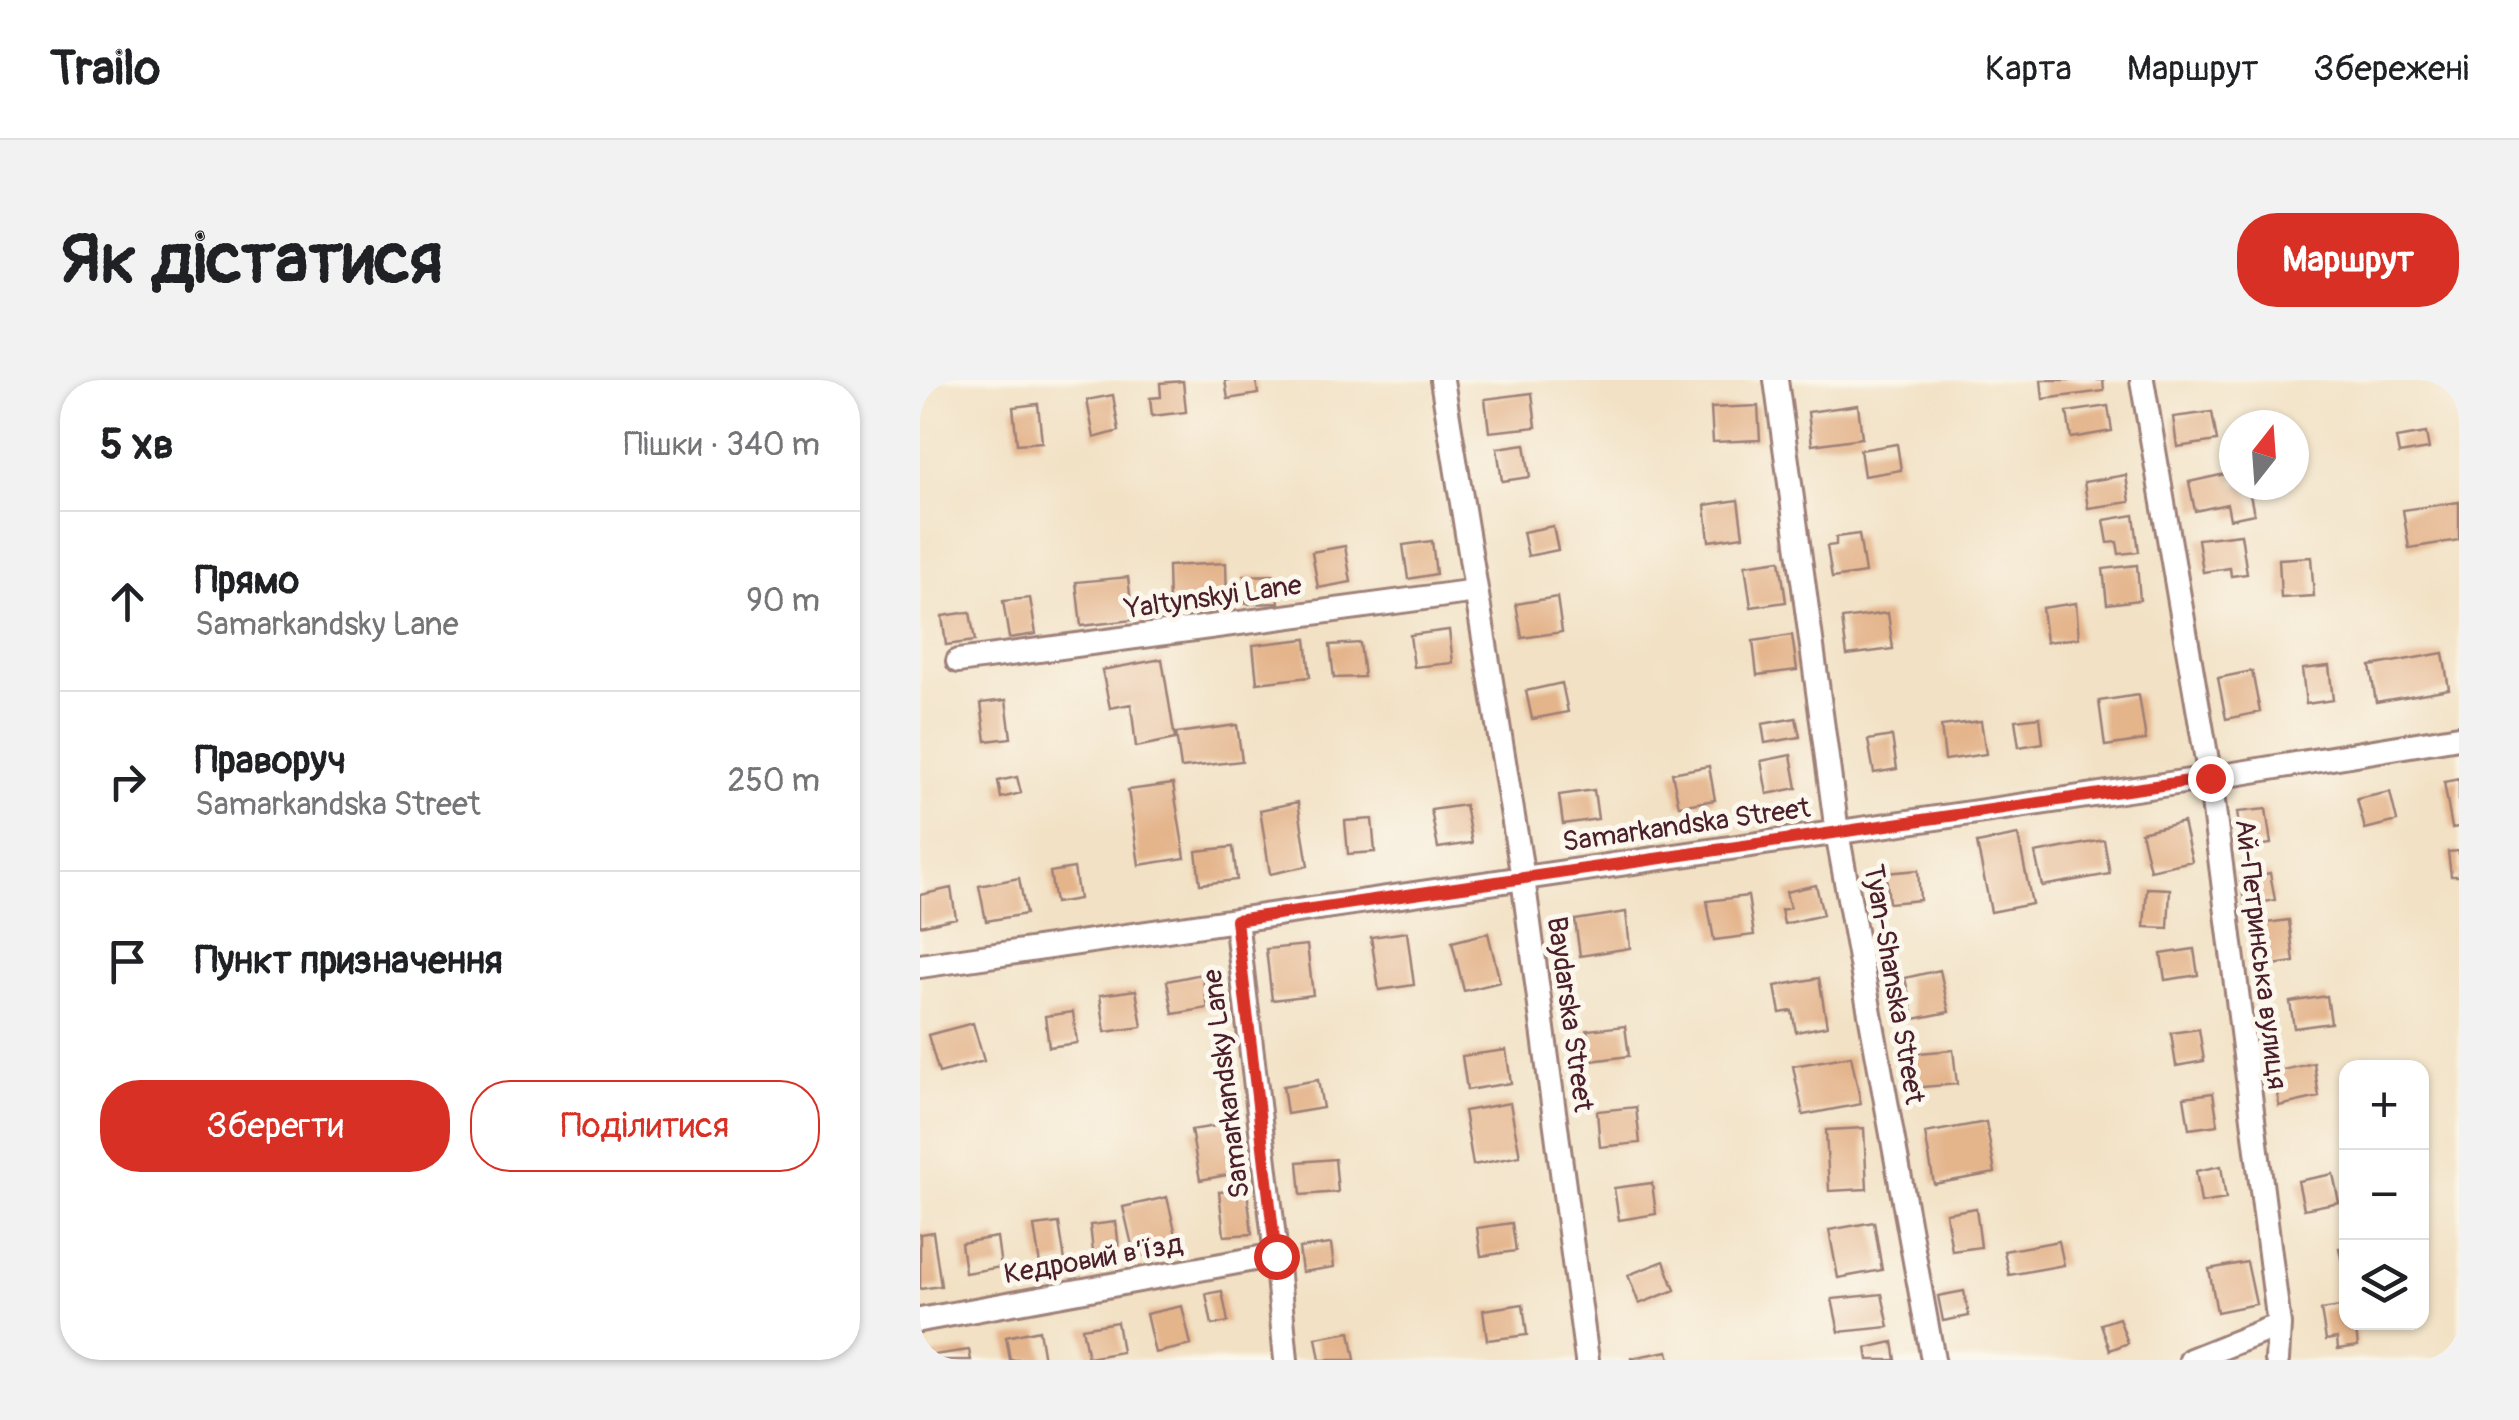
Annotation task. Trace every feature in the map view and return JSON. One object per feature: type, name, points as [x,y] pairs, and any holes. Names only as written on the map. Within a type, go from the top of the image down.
[{"type":"street","name":"Baydarska Street","points":[[1442,380],[1523,878],[1587,1360]]},
{"type":"street","name":"Tyan-Shanska Street","points":[[1776,380],[1837,832],[1933,1360]]},
{"type":"street","name":"Ай-Петринська вулиця","points":[[2142,380],[2210,778],[2279,1325],[2276,1360]]},
{"type":"street","name":"Yaltynskyi Lane","points":[[958,662],[1476,590]]},
{"type":"street","name":"Samarkandska Street","points":[[920,966],[2210,778],[2459,737]]},
{"type":"street","name":"Samarkandsky Lane","points":[[1236,920],[1286,1360]]},
{"type":"street","name":"Кедровий в’їзд","points":[[920,1320],[1276,1256]]},
{"type":"street","points":[[2191,1360],[2279,1325]]},
{"type":"building","points":[[1225,380],[1256,380],[1258,394],[1228,399]]},
{"type":"building","points":[[2041,380],[2103,380],[2104,391],[2043,399]]},
{"type":"building","points":[[1183,381],[1186,412],[1152,416],[1150,398],[1161,397],[1160,383]]},
{"type":"building","points":[[1532,393],[1536,427],[1489,432],[1485,399]]},
{"type":"building","points":[[1113,395],[1119,431],[1094,438],[1087,400]]},
{"type":"building","points":[[1038,404],[1042,442],[1017,444],[1013,407]]},
{"type":"building","points":[[1858,405],[1862,438],[1812,445],[1808,412]]},
{"type":"building","points":[[1758,406],[1760,440],[1713,442],[1711,408]]},
{"type":"building","points":[[2108,406],[2112,431],[2071,438],[2067,412]]},
{"type":"building","points":[[2212,412],[2217,441],[2177,447],[2173,417]]},
{"type":"building","points":[[2426,433],[2429,449],[2399,454],[2396,438]]},
{"type":"building","points":[[1525,444],[1530,477],[1502,481],[1497,448]]},
{"type":"building","points":[[1897,444],[1901,470],[1864,476],[1860,450]]},
{"type":"building","points":[[2126,475],[2130,502],[2088,508],[2084,482]]},
{"type":"building","points":[[2219,475],[2219,500],[2251,500],[2254,514],[2230,519],[2227,504],[2195,511],[2189,482]]},
{"type":"building","points":[[1738,500],[1743,536],[1709,541],[1705,505]]},
{"type":"building","points":[[2459,502],[2459,540],[2409,548],[2403,510]]},
{"type":"building","points":[[2134,515],[2139,552],[2119,554],[2117,542],[2108,543],[2104,520]]},
{"type":"building","points":[[1553,526],[1558,550],[1528,556],[1523,532]]},
{"type":"building","points":[[1859,534],[1865,573],[1832,578],[1827,546],[1836,545],[1836,537]]},
{"type":"building","points":[[2241,534],[2247,574],[2231,576],[2230,568],[2203,572],[2198,539]]},
{"type":"building","points":[[1432,541],[1436,574],[1408,579],[1403,545]]},
{"type":"building","points":[[1345,546],[1351,582],[1318,588],[1312,552]]},
{"type":"building","points":[[2311,557],[2314,596],[2281,598],[2279,559]]},
{"type":"building","points":[[1780,560],[1786,602],[1751,607],[1745,565]]},
{"type":"building","points":[[1226,563],[1227,602],[1169,606],[1168,566]]},
{"type":"building","points":[[2137,565],[2140,600],[2107,604],[2103,569]]},
{"type":"building","points":[[1277,575],[1279,603],[1246,604],[1244,576]]},
{"type":"building","points":[[1128,577],[1133,620],[1081,626],[1076,582]]},
{"type":"building","points":[[1557,597],[1562,632],[1522,638],[1516,604]]},
{"type":"building","points":[[1030,598],[1036,634],[1009,638],[1003,601]]},
{"type":"building","points":[[2076,603],[2079,638],[2046,642],[2042,608]]},
{"type":"building","points":[[970,612],[975,641],[946,645],[942,616]]},
{"type":"building","points":[[1888,613],[1893,649],[1847,655],[1842,619]]},
{"type":"building","points":[[1449,630],[1453,663],[1414,667],[1410,635]]},
{"type":"building","points":[[1792,635],[1797,670],[1757,675],[1753,641]]},
{"type":"building","points":[[1306,639],[1310,677],[1257,683],[1253,645]]},
{"type":"building","points":[[1360,643],[1364,677],[1334,678],[1330,645]]},
{"type":"building","points":[[2443,653],[2449,689],[2376,702],[2370,666]]},
{"type":"building","points":[[1162,659],[1175,739],[1136,747],[1131,704],[1110,708],[1102,670]]},
{"type":"building","points":[[2329,666],[2333,700],[2306,704],[2302,669]]},
{"type":"building","points":[[2252,671],[2260,712],[2226,719],[2218,678]]},
{"type":"building","points":[[1562,683],[1568,712],[1532,719],[1526,691]]},
{"type":"building","points":[[2139,695],[2146,740],[2105,746],[2099,701]]},
{"type":"building","points":[[1006,700],[1011,738],[986,741],[981,703]]},
{"type":"building","points":[[2040,717],[2043,743],[2019,747],[2015,720]]},
{"type":"building","points":[[1796,718],[1800,737],[1765,743],[1762,724]]},
{"type":"building","points":[[1981,721],[1986,754],[1945,760],[1941,726]]},
{"type":"building","points":[[1237,725],[1242,761],[1181,768],[1176,733]]},
{"type":"building","points":[[1892,736],[1897,769],[1874,773],[1868,740]]},
{"type":"building","points":[[1791,755],[1797,788],[1767,794],[1761,761]]},
{"type":"building","points":[[1709,766],[1715,800],[1679,806],[1672,773]]},
{"type":"building","points":[[1017,777],[1021,793],[1001,798],[998,781]]},
{"type":"building","points":[[2459,779],[2459,827],[2452,828],[2444,782]]},
{"type":"building","points":[[1173,784],[1185,858],[1139,865],[1128,790]]},
{"type":"building","points":[[1594,790],[1598,819],[1563,824],[1559,795]]},
{"type":"building","points":[[2390,792],[2397,821],[2365,829],[2357,799]]},
{"type":"building","points":[[1298,802],[1308,866],[1270,874],[1260,810]]},
{"type":"building","points":[[1465,805],[1472,843],[1438,848],[1431,810]]},
{"type":"building","points":[[2266,809],[2271,844],[2242,848],[2237,812]]},
{"type":"building","points":[[1372,819],[1375,852],[1348,854],[1345,821]]},
{"type":"building","points":[[2183,822],[2192,861],[2150,870],[2141,832]]},
{"type":"building","points":[[2018,835],[2032,904],[1991,912],[1977,843]]},
{"type":"building","points":[[2104,840],[2110,874],[2042,886],[2035,853]]},
{"type":"building","points":[[1233,847],[1237,880],[1200,884],[1196,851]]},
{"type":"building","points":[[2459,851],[2459,876],[2451,876],[2448,852]]},
{"type":"building","points":[[1074,868],[1079,899],[1055,903],[1050,872]]},
{"type":"building","points":[[1918,870],[1920,900],[1889,903],[1886,873]]},
{"type":"building","points":[[2270,873],[2275,900],[2245,906],[2240,879]]},
{"type":"building","points":[[1019,878],[1026,914],[986,921],[979,886]]},
{"type":"building","points":[[1816,885],[1823,915],[1784,924],[1781,910],[1790,908],[1786,892]]},
{"type":"building","points":[[951,888],[956,918],[920,926],[920,895]]},
{"type":"building","points":[[2147,888],[2170,889],[2168,928],[2144,927]]},
{"type":"building","points":[[1748,896],[1754,935],[1714,940],[1707,901]]},
{"type":"building","points":[[1626,912],[1630,948],[1580,956],[1575,920]]},
{"type":"building","points":[[2289,920],[2294,962],[2265,966],[2259,924]]},
{"type":"building","points":[[1407,932],[1414,985],[1379,990],[1371,937]]},
{"type":"building","points":[[1488,933],[1500,982],[1464,991],[1452,942]]},
{"type":"building","points":[[1307,945],[1313,995],[1272,1000],[1266,949]]},
{"type":"building","points":[[2194,949],[2198,975],[2165,980],[2161,954]]},
{"type":"building","points":[[1940,970],[1949,1012],[1914,1019],[1905,978]]},
{"type":"building","points":[[1202,974],[1208,1008],[1173,1014],[1167,981]]},
{"type":"building","points":[[1819,978],[1827,1026],[1796,1032],[1792,1011],[1780,1013],[1775,986]]},
{"type":"building","points":[[1136,990],[1142,1027],[1105,1032],[1100,995]]},
{"type":"building","points":[[2327,996],[2331,1023],[2294,1028],[2290,1002]]},
{"type":"building","points":[[1073,1012],[1077,1043],[1049,1047],[1045,1016]]},
{"type":"building","points":[[973,1023],[984,1061],[939,1073],[928,1035]]},
{"type":"building","points":[[1625,1026],[1629,1056],[1591,1061],[1587,1030]]},
{"type":"building","points":[[2199,1029],[2204,1061],[2176,1066],[2171,1033]]},
{"type":"building","points":[[1506,1050],[1511,1083],[1467,1090],[1462,1056]]},
{"type":"building","points":[[1953,1050],[1957,1084],[1911,1088],[1908,1054]]},
{"type":"building","points":[[1851,1056],[1861,1104],[1803,1115],[1793,1066]]},
{"type":"building","points":[[2314,1063],[2319,1097],[2279,1106],[2274,1072]]},
{"type":"building","points":[[1318,1080],[1323,1108],[1287,1114],[1283,1086]]},
{"type":"building","points":[[2213,1093],[2218,1125],[2189,1129],[2184,1097]]},
{"type":"building","points":[[1510,1103],[1520,1156],[1473,1165],[1464,1111]]},
{"type":"building","points":[[1636,1107],[1640,1143],[1600,1147],[1597,1111]]},
{"type":"building","points":[[1986,1122],[1995,1173],[1934,1184],[1925,1133]]},
{"type":"building","points":[[1234,1123],[1243,1172],[1200,1180],[1191,1130]]},
{"type":"building","points":[[1864,1128],[1867,1189],[1829,1191],[1826,1130]]},
{"type":"building","points":[[1335,1159],[1338,1192],[1301,1195],[1298,1162]]},
{"type":"building","points":[[2221,1166],[2226,1199],[2201,1203],[2196,1171]]},
{"type":"building","points":[[2333,1174],[2339,1202],[2304,1209],[2298,1181]]},
{"type":"building","points":[[1652,1183],[1656,1214],[1619,1220],[1614,1188]]},
{"type":"building","points":[[1247,1190],[1252,1234],[1224,1236],[1219,1192]]},
{"type":"building","points":[[1167,1197],[1179,1247],[1135,1258],[1123,1207]]},
{"type":"building","points":[[1976,1208],[1981,1247],[1952,1251],[1946,1213]]},
{"type":"building","points":[[1116,1222],[1120,1258],[1094,1260],[1090,1225]]},
{"type":"building","points":[[1874,1222],[1882,1270],[1838,1278],[1829,1230]]},
{"type":"building","points":[[1059,1223],[1065,1261],[1040,1265],[1034,1226]]},
{"type":"building","points":[[1512,1223],[1516,1251],[1481,1256],[1477,1228]]},
{"type":"building","points":[[933,1232],[941,1286],[920,1289],[920,1234]]},
{"type":"building","points":[[997,1237],[1001,1267],[965,1273],[961,1243]]},
{"type":"building","points":[[2059,1241],[2064,1265],[2009,1275],[2004,1251]]},
{"type":"building","points":[[1331,1244],[1334,1267],[1302,1272],[1299,1248]]},
{"type":"building","points":[[1664,1261],[1675,1290],[1639,1304],[1628,1275]]},
{"type":"building","points":[[2247,1262],[2256,1304],[2217,1312],[2209,1269]]},
{"type":"building","points":[[1222,1291],[1228,1322],[1212,1325],[1206,1294]]},
{"type":"building","points":[[1964,1291],[1969,1316],[1943,1321],[1938,1296]]},
{"type":"building","points":[[1882,1294],[1889,1327],[1839,1332],[1832,1299]]},
{"type":"building","points":[[1523,1304],[1527,1335],[1487,1340],[1483,1310]]},
{"type":"building","points":[[1182,1306],[1191,1345],[1155,1353],[1146,1314]]},
{"type":"building","points":[[2339,1307],[2339,1330],[2356,1330],[2358,1346],[2338,1349],[2337,1338],[2326,1340],[2321,1310]]},
{"type":"building","points":[[2119,1318],[2128,1343],[2110,1350],[2101,1324]]},
{"type":"building","points":[[1117,1322],[1122,1352],[1088,1358],[1082,1328]]},
{"type":"building","points":[[1039,1330],[1044,1360],[1010,1360],[1006,1337]]},
{"type":"building","points":[[1350,1332],[1355,1360],[1320,1360],[1316,1338]]},
{"type":"building","points":[[1893,1342],[1896,1360],[1868,1360],[1866,1348]]},
{"type":"building","points":[[969,1350],[971,1360],[934,1360],[933,1355]]},
{"type":"building","points":[[1668,1351],[1670,1360],[1631,1360],[1631,1358]]},
{"type":"route","points":[[1276,1256],[1236,920],[2210,778]]}]
